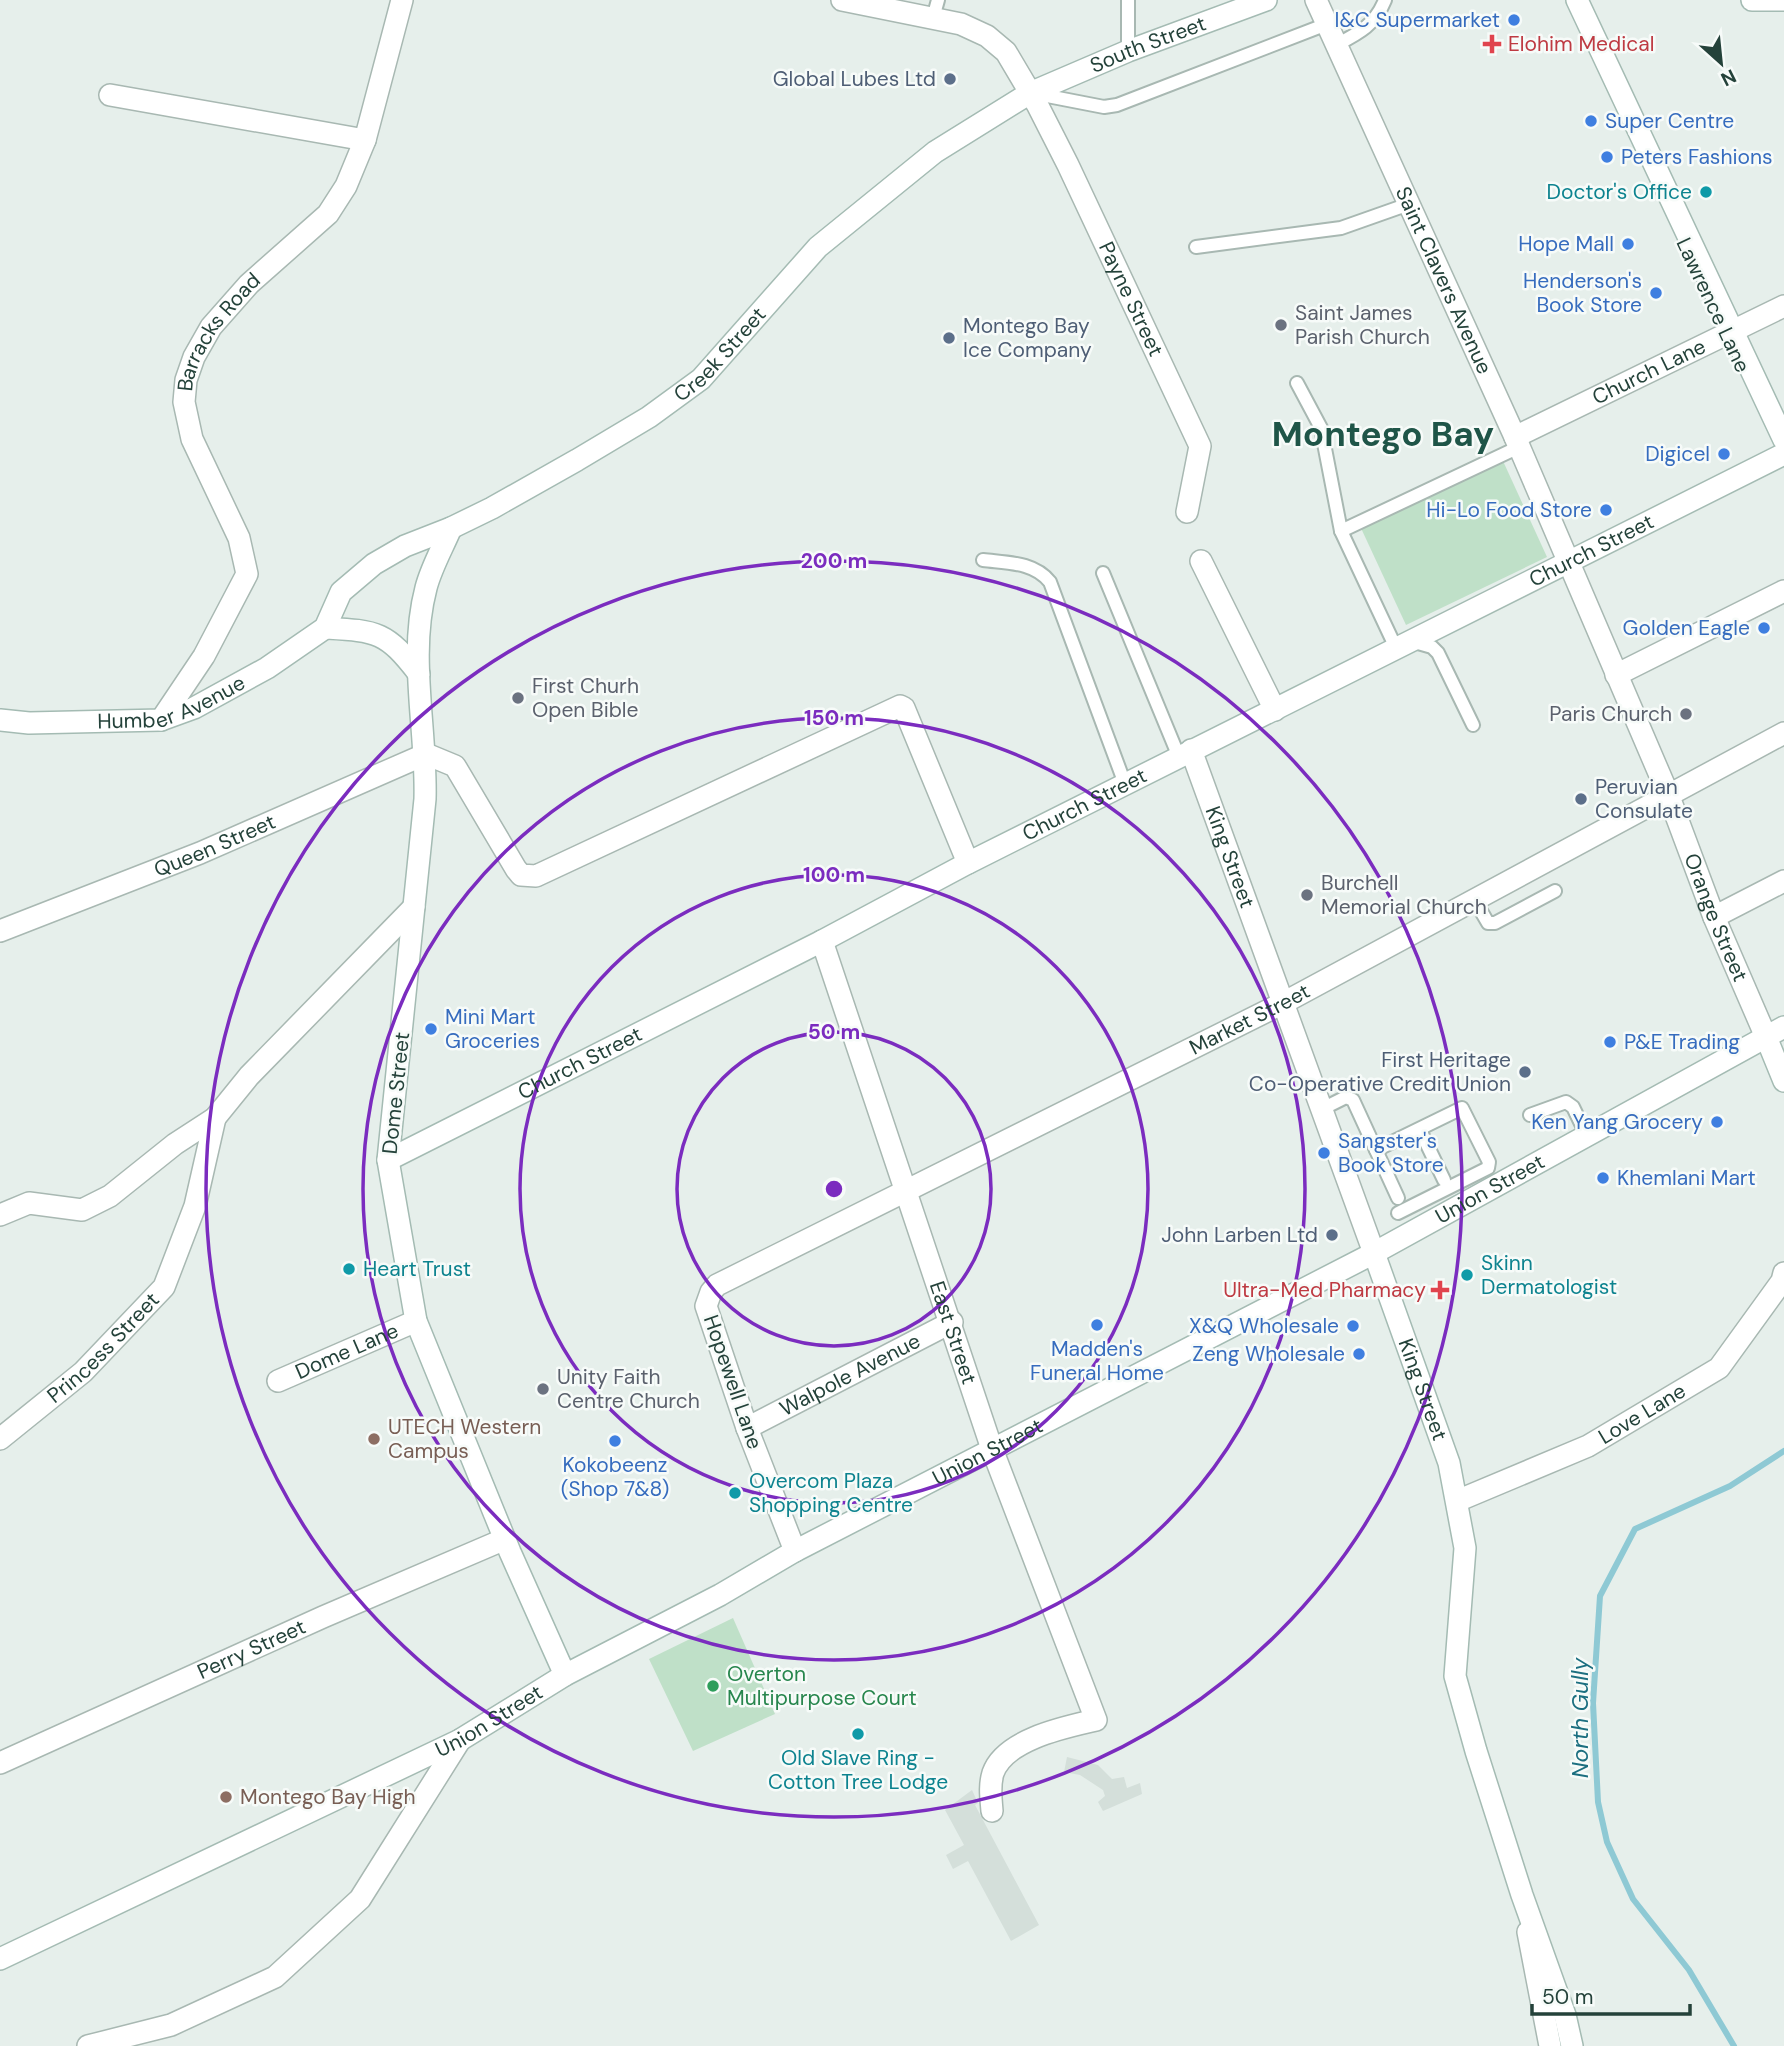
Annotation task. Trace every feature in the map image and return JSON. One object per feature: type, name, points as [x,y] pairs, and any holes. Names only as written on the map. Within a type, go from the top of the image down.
[{"type":"street","name":"Barracks Road","points":[[161,720],[204,656],[247,574],[239,538],[192,439],[184,402],[194,357],[211,327],[249,284],[328,215],[346,186],[365,140],[402,0]]},
{"type":"street","name":"Payne Street","points":[[842,0],[935,9],[987,36],[1006,52],[1030,93],[1137,306],[1200,446],[1187,512]]},
{"type":"street","name":"South Street","points":[[1030,93],[1128,51],[1266,0]]},
{"type":"street","name":"Saint Clavers Avenue","points":[[1315,0],[1517,442],[1568,561]]},
{"type":"street","points":[[1576,0],[1728,333],[1784,440]]},
{"type":"street","points":[[1752,0],[1784,0]]},
{"type":"street","name":"Creek Street","points":[[325,628],[341,592],[374,564],[405,546],[451,528],[587,454],[649,416],[701,379],[818,247],[935,152],[1030,93]]},
{"type":"street","points":[[110,95],[365,140]]},
{"type":"street","name":"Church Lane","points":[[1517,442],[1784,306]]},
{"type":"street","name":"Lawrence Lane","points":[[1728,333],[1784,454]]},
{"type":"street","name":"Church Street","points":[[388,1160],[822,941],[968,863],[1185,753],[1784,454]]},
{"type":"street","name":"Dome Street","points":[[451,528],[426,587],[420,627],[419,674],[426,754],[414,907],[388,1160],[416,1321],[505,1539],[565,1675]]},
{"type":"street","name":"Orange Street","points":[[1568,561],[1668,794],[1714,917],[1775,1032],[1784,1081]]},
{"type":"street","points":[[1201,562],[1275,710]]},
{"type":"street","points":[[1616,675],[1784,591]]},
{"type":"street","points":[[325,628],[378,634],[398,646],[419,674]]},
{"type":"street","name":"Humber Avenue","points":[[0,720],[29,723],[161,720],[194,708],[267,668],[325,628]]},
{"type":"street","points":[[426,754],[455,766],[516,869],[521,875],[536,876],[900,706],[904,708],[968,863]]},
{"type":"street","name":"Market Street","points":[[711,1292],[717,1285],[1285,1002],[1784,733]]},
{"type":"street","name":"King Street","points":[[1185,753],[1285,1002],[1450,1463],[1465,1548],[1455,1675],[1522,1895],[1565,2015],[1572,2046]]},
{"type":"street","name":"Queen Street","points":[[0,932],[200,853],[426,754]]},
{"type":"street","points":[[1714,917],[1784,881]]},
{"type":"street","name":"Princess Street","points":[[0,1215],[29,1203],[82,1210],[110,1196],[175,1144],[215,1118],[249,1076],[414,907]]},
{"type":"street","name":"East Street","points":[[822,941],[904,1191],[952,1322],[992,1449],[1096,1720],[1036,1736],[1010,1753],[994,1770],[990,1789],[992,1811]]},
{"type":"street","name":"Union Street","points":[[0,1959],[460,1740],[565,1675],[708,1602],[795,1551],[1374,1252],[1775,1032]]},
{"type":"street","name":"Princess Street","points":[[0,1439],[82,1372],[164,1287],[195,1206],[215,1118]]},
{"type":"street","name":"Love Lane","points":[[1457,1501],[1588,1446],[1720,1368],[1782,1281],[1784,1273]]},
{"type":"street","name":"Hopewell Lane","points":[[711,1292],[706,1306],[747,1428],[795,1551]]},
{"type":"street","name":"Dome Lane","points":[[278,1381],[416,1321]]},
{"type":"street","name":"Walpole Avenue","points":[[747,1428],[952,1322]]},
{"type":"street","name":"Perry Street","points":[[0,1763],[323,1617],[505,1539]]},
{"type":"street","points":[[88,2046],[171,2025],[275,1977],[360,1899],[460,1740]]},
{"type":"street","points":[[1522,1895],[1550,2046]]},
{"type":"lane","points":[[1128,0],[1128,51]]},
{"type":"lane","points":[[1336,45],[1365,29],[1379,15],[1385,0]]},
{"type":"lane","points":[[1030,93],[1104,107],[1117,104],[1326,24]]},
{"type":"lane","points":[[1196,247],[1341,228],[1409,204]]},
{"type":"lane","points":[[1297,383],[1321,428],[1341,531],[1403,645],[1432,648],[1438,653],[1473,725]]},
{"type":"lane","points":[[1341,531],[1517,442]]},
{"type":"lane","points":[[983,560],[1030,566],[1042,572],[1050,582],[1125,784]]},
{"type":"lane","points":[[1103,573],[1185,753]]},
{"type":"lane","points":[[1474,899],[1488,923],[1495,923],[1555,891]]},
{"type":"lane","points":[[1322,1109],[1346,1097],[1353,1100],[1398,1198]]},
{"type":"lane","points":[[1530,1115],[1566,1102],[1573,1107],[1587,1136]]},
{"type":"lane","points":[[1376,1150],[1462,1108],[1489,1162],[1488,1168],[1398,1213]]},
{"type":"lane","points":[[1420,1130],[1444,1180]]},
{"type":"shaded area","points":[[1067,1757],[1098,1765],[1112,1779],[1124,1777],[1127,1788],[1140,1783],[1142,1794],[1103,1811],[1098,1802],[1105,1796],[1103,1790],[1080,1775],[1064,1772]]},
{"type":"shaded area","points":[[972,1790],[978,1803],[975,1805],[1039,1925],[1011,1941],[968,1861],[953,1869],[946,1855],[964,1845],[945,1810]]},
{"type":"green space","points":[[1503,461],[1547,557],[1406,625],[1360,526]]},
{"type":"green space","name":"Overton Multipurpose Court","points":[[733,1618],[775,1714],[693,1751],[649,1659]]},
{"type":"waterway","name":"North Gully","points":[[1734,2046],[1689,1970],[1633,1899],[1607,1842],[1598,1802],[1593,1703],[1600,1596],[1635,1529],[1730,1486],[1784,1451]]},
{"type":"place","name":"I&C Supermarket","points":[[1514,20]]},
{"type":"place","name":"Elohim Medical","points":[[1492,44]]},
{"type":"place","name":"Global Lubes Ltd","points":[[950,79]]},
{"type":"place","name":"Super Centre","points":[[1591,121]]},
{"type":"place","name":"Peters Fashions","points":[[1607,157]]},
{"type":"place","name":"Doctor's Office","points":[[1706,192]]},
{"type":"place","name":"Hope Mall","points":[[1628,244]]},
{"type":"place","name":"Henderson's Book Store","points":[[1656,293]]},
{"type":"place","name":"Saint James Parish Church","points":[[1281,325]]},
{"type":"place","name":"Montego Bay Ice Company","points":[[949,338]]},
{"type":"place","name":"Digicel","points":[[1724,454]]},
{"type":"place","name":"Hi-Lo Food Store","points":[[1606,510]]},
{"type":"place","name":"Golden Eagle","points":[[1764,628]]},
{"type":"place","name":"First Churh Open Bible","points":[[518,698]]},
{"type":"place","name":"Paris Church","points":[[1686,714]]},
{"type":"place","name":"Peruvian Consulate","points":[[1581,799]]},
{"type":"place","name":"Burchell Memorial Church","points":[[1307,895]]},
{"type":"place","name":"Mini Mart Groceries","points":[[431,1029]]},
{"type":"place","name":"P&E Trading","points":[[1610,1042]]},
{"type":"place","name":"First Heritage Co-Operative Credit Union","points":[[1525,1072]]},
{"type":"place","name":"Ken Yang Grocery","points":[[1717,1122]]},
{"type":"place","name":"Sangster's Book Store","points":[[1324,1153]]},
{"type":"place","name":"Khemlani Mart","points":[[1603,1178]]},
{"type":"place","name":"John Larben Ltd","points":[[1332,1235]]},
{"type":"place","name":"Heart Trust","points":[[349,1269]]},
{"type":"place","name":"Skinn Dermatologist","points":[[1467,1275]]},
{"type":"place","name":"Ultra-Med Pharmacy","points":[[1440,1290]]},
{"type":"place","name":"Madden's Funeral Home","points":[[1097,1325]]},
{"type":"place","name":"X&Q Wholesale","points":[[1353,1326]]},
{"type":"place","name":"Zeng Wholesale","points":[[1359,1354]]},
{"type":"place","name":"Unity Faith Centre Church","points":[[543,1389]]},
{"type":"place","name":"UTECH Western Campus","points":[[374,1439]]},
{"type":"place","name":"Kokobeenz (Shop 7&8)","points":[[615,1441]]},
{"type":"place","name":"Overcom Plaza Shopping Centre","points":[[735,1493]]},
{"type":"place","name":"Overton Multipurpose Court","points":[[713,1686]]},
{"type":"place","name":"Old Slave Ring - Cotton Tree Lodge","points":[[858,1734]]},
{"type":"place","name":"Montego Bay High","points":[[226,1797]]},
{"type":"district","name":"Montego Bay","points":[[1383,434]]}]
